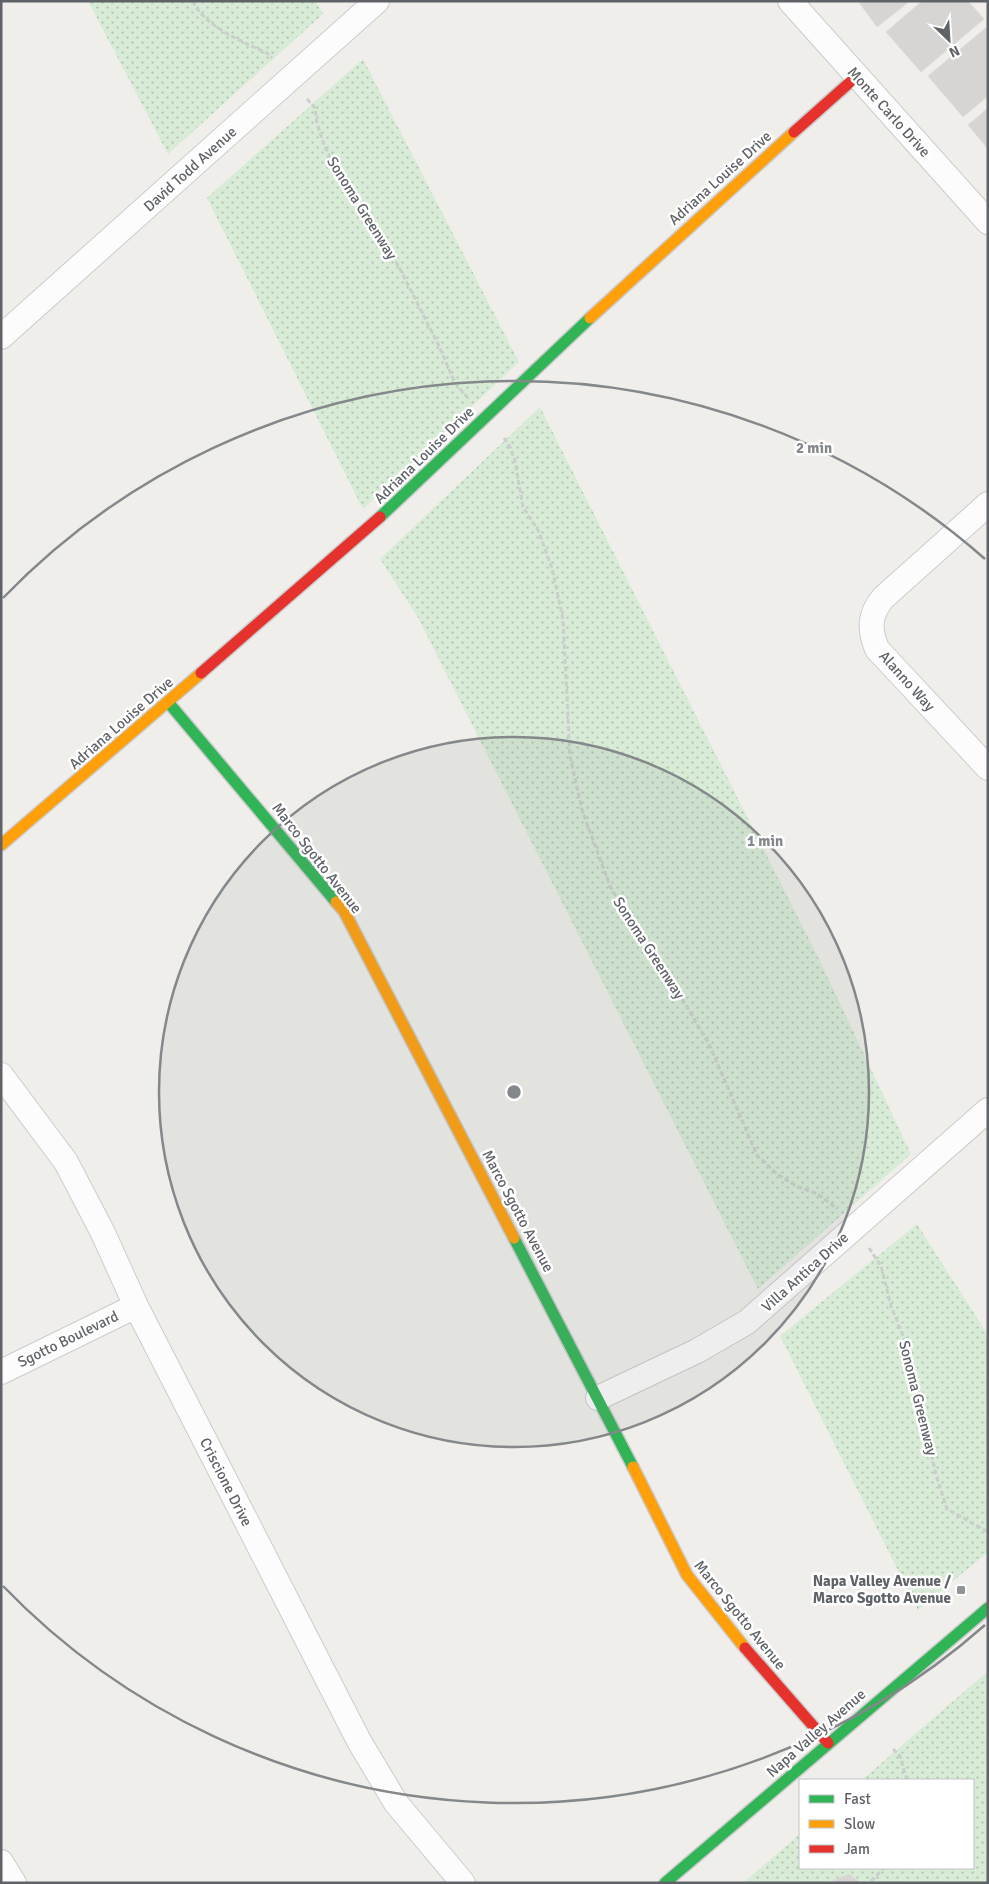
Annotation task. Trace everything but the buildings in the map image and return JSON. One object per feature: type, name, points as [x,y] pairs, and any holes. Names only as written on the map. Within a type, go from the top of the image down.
[{"type":"street","name":"David Todd Avenue","points":[[1,337],[377,1]]},
{"type":"street","name":"Monte Carlo Drive","points":[[790,1],[988,222]]},
{"type":"street","name":"Adriana Louise Drive","points":[[1,846],[360,536],[651,260],[857,76]]},
{"type":"street","name":"Alanno Way","points":[[988,504],[884,598],[875,608],[871,620],[872,636],[877,649],[988,768]]},
{"type":"street","name":"Marco Sgotto Avenue","points":[[168,702],[344,911],[598,1398],[687,1575],[735,1636],[828,1743]]},
{"type":"street","name":"Criscione Drive","points":[[1,1075],[66,1162],[103,1233],[136,1306],[359,1741],[396,1803],[463,1883]]},
{"type":"street","name":"Villa Antica Drive","points":[[598,1398],[697,1352],[747,1322],[988,1110]]},
{"type":"street","name":"Sgotto Boulevard","points":[[1,1372],[136,1306]]},
{"type":"street","name":"Napa Valley Avenue","points":[[666,1883],[988,1608]]},
{"type":"street","points":[[1,1862],[14,1883]]},
{"type":"path","points":[[193,1],[196,7],[217,27],[267,53],[277,62],[282,86]]},
{"type":"path","name":"Sonoma Greenway","points":[[282,86],[303,94],[316,108],[317,123],[324,146],[337,171],[366,210],[422,312],[455,383],[471,402]]},
{"type":"path","name":"Sonoma Greenway","points":[[499,432],[510,447],[515,461],[523,507],[538,530],[552,568],[562,619],[570,756],[582,810],[610,886],[638,936],[677,990],[709,1044],[757,1155],[777,1174],[796,1186],[818,1194],[834,1205],[840,1214]]},
{"type":"path","name":"Sonoma Greenway","points":[[868,1246],[881,1266],[891,1306],[909,1352],[936,1475],[947,1509],[988,1532]]},
{"type":"path","points":[[893,1749],[900,1756],[907,1779]]},
{"type":"path","points":[[869,1876],[872,1882],[883,1869]]},
{"type":"green space","points":[[88,1],[316,1],[323,14],[168,154]]},
{"type":"green space","points":[[363,59],[519,362],[363,509],[207,198]]},
{"type":"green space","points":[[540,407],[819,959],[911,1154],[758,1289],[417,616],[380,559]]},
{"type":"green space","points":[[917,1224],[988,1335],[988,1552],[918,1610],[780,1336]]},
{"type":"green space","points":[[988,1671],[988,1883],[743,1883],[799,1835],[799,1869],[974,1869],[974,1779],[863,1779]]},
{"type":"traffic: fast","points":[[380,517],[590,318]]},
{"type":"traffic: fast","points":[[168,702],[336,902]]},
{"type":"traffic: fast","points":[[514,1238],[633,1467]]},
{"type":"traffic: fast","points":[[665,1883],[988,1608]]},
{"type":"traffic: slow","points":[[590,318],[794,132]]},
{"type":"traffic: slow","points":[[1,845],[201,673]]},
{"type":"traffic: slow","points":[[336,902],[344,911],[514,1238]]},
{"type":"traffic: slow","points":[[633,1467],[687,1575],[745,1648]]},
{"type":"traffic: jam","points":[[794,132],[857,76]]},
{"type":"traffic: jam","points":[[201,673],[380,517]]},
{"type":"traffic: jam","points":[[745,1648],[828,1743]]},
{"type":"place","name":"Napa Valley Avenue / Marco Sgotto Avenue","points":[[961,1590]]}]
